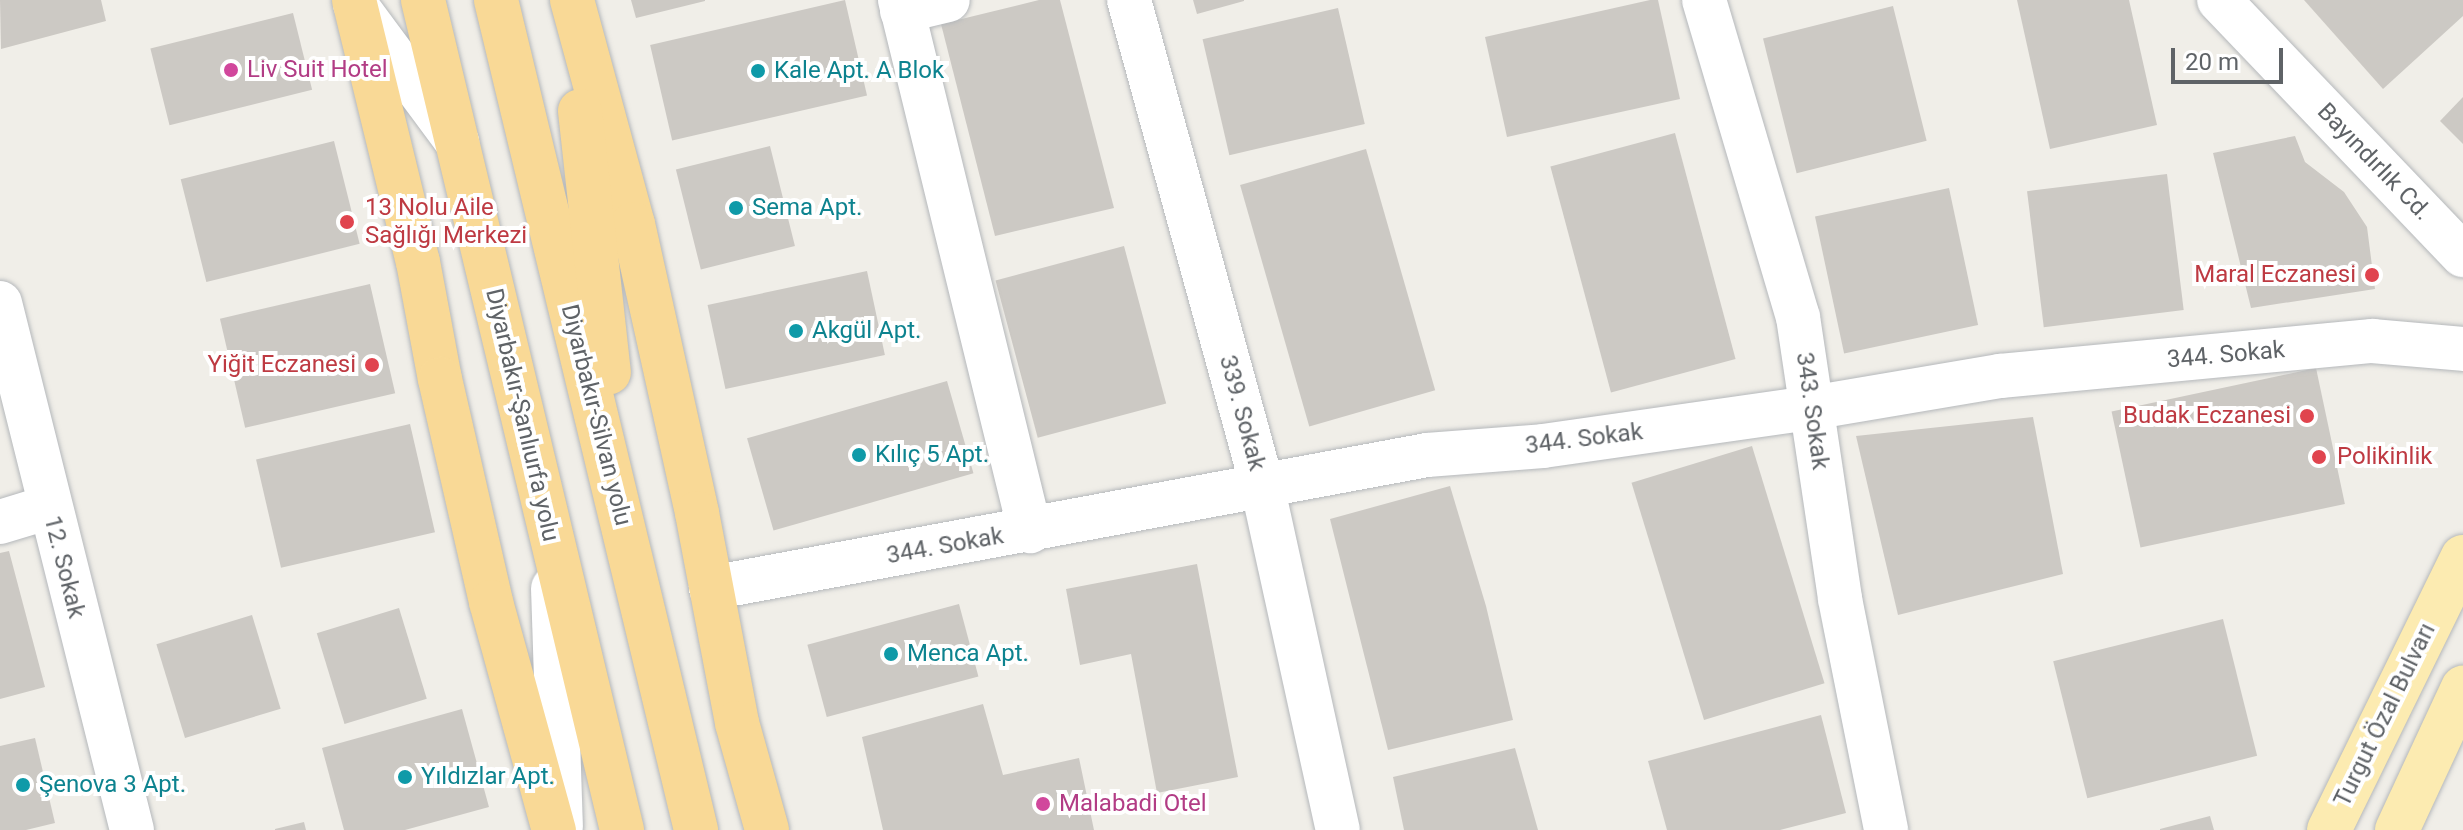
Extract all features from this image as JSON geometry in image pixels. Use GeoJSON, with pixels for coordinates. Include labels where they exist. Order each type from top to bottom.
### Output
{"type":"FeatureCollection","features":[{"type":"Feature","properties":{"kind":"highway","name":"Diyarbakır-Şanlıurfa yolu"},"geometry":{"type":"LineString","coordinates":[[423,0],[622,830]]}},
{"type":"Feature","properties":{"kind":"highway","name":"Diyarbakır-Silvan yolu"},"geometry":{"type":"LineString","coordinates":[[496,0],[696,830]]}},
{"type":"Feature","properties":{"kind":"highway"},"geometry":{"type":"LineString","coordinates":[[569,0],[631,562]]}},
{"type":"Feature","properties":{"kind":"highway"},"geometry":{"type":"LineString","coordinates":[[569,0],[633,224],[737,723],[767,830]]}},
{"type":"Feature","properties":{"kind":"highway"},"geometry":{"type":"LineString","coordinates":[[354,2],[418,262],[440,379],[491,602],[554,830]]}},
{"type":"Feature","properties":{"kind":"main road","name":"Turgut Özal Bulvarı"},"geometry":{"type":"LineString","coordinates":[[2329,830],[2463,557]]}},
{"type":"Feature","properties":{"kind":"main road"},"geometry":{"type":"LineString","coordinates":[[2411,825],[2459,710]]}},
{"type":"Feature","properties":{"kind":"street"},"geometry":{"type":"LineString","coordinates":[[948,0],[901,5],[1030,531]]}},
{"type":"Feature","properties":{"kind":"street","name":"339. Sokak"},"geometry":{"type":"LineString","coordinates":[[1129,0],[1262,485],[1338,830]]}},
{"type":"Feature","properties":{"kind":"street","name":"343. Sokak"},"geometry":{"type":"LineString","coordinates":[[1704,0],[1798,317],[1840,599],[1886,830]]}},
{"type":"Feature","properties":{"kind":"street","name":"Bayındırlık Cd."},"geometry":{"type":"LineString","coordinates":[[2219,0],[2463,255]]}},
{"type":"Feature","properties":{"kind":"street"},"geometry":{"type":"LineString","coordinates":[[354,2],[457,142]]}},
{"type":"Feature","properties":{"kind":"street","name":"12. Sokak"},"geometry":{"type":"LineString","coordinates":[[0,303],[132,830]]}},
{"type":"Feature","properties":{"kind":"street","name":"344. Sokak"},"geometry":{"type":"LineString","coordinates":[[711,588],[1427,455],[1543,446],[1811,408],[2000,376],[2372,341],[2463,349]]}},
{"type":"Feature","properties":{"kind":"street"},"geometry":{"type":"LineString","coordinates":[[0,522],[49,507]]}},
{"type":"Feature","properties":{"kind":"street"},"geometry":{"type":"LineString","coordinates":[[552,538],[561,830]]}},
{"type":"Feature","properties":{"kind":"building"},"geometry":{"type":"Polygon","coordinates":[[[0,0],[101,0],[106,21],[1,49],[0,0]]]}},
{"type":"Feature","properties":{"kind":"building"},"geometry":{"type":"Polygon","coordinates":[[[631,0],[705,0],[705,1],[636,18],[631,0]]]}},
{"type":"Feature","properties":{"kind":"building","name":"Kale Apt. A Blok"},"geometry":{"type":"Polygon","coordinates":[[[845,0],[867,95],[672,140],[650,45],[845,0]]]}},
{"type":"Feature","properties":{"kind":"building"},"geometry":{"type":"Polygon","coordinates":[[[1039,0],[1060,0],[1114,208],[995,236],[941,24],[1039,0]]]}},
{"type":"Feature","properties":{"kind":"building"},"geometry":{"type":"Polygon","coordinates":[[[1193,0],[1244,0],[1244,1],[1197,14],[1193,0]]]}},
{"type":"Feature","properties":{"kind":"building"},"geometry":{"type":"Polygon","coordinates":[[[1658,0],[1680,99],[1507,137],[1485,37],[1658,0]]]}},
{"type":"Feature","properties":{"kind":"building"},"geometry":{"type":"Polygon","coordinates":[[[2017,0],[2129,0],[2157,125],[2050,149],[2017,0]]]}},
{"type":"Feature","properties":{"kind":"building"},"geometry":{"type":"Polygon","coordinates":[[[2304,0],[2463,0],[2463,16],[2383,89],[2304,0]]]}},
{"type":"Feature","properties":{"kind":"building"},"geometry":{"type":"Polygon","coordinates":[[[1893,6],[1927,141],[1797,173],[1763,38],[1893,6]]]}},
{"type":"Feature","properties":{"kind":"building"},"geometry":{"type":"Polygon","coordinates":[[[1338,8],[1365,124],[1229,155],[1203,39],[1338,8]]]}},
{"type":"Feature","properties":{"kind":"building","name":"Liv Suit Hotel"},"geometry":{"type":"Polygon","coordinates":[[[293,13],[312,90],[169,125],[150,49],[293,13]]]}},
{"type":"Feature","properties":{"kind":"building"},"geometry":{"type":"Polygon","coordinates":[[[2463,97],[2463,144],[2440,121],[2463,97]]]}},
{"type":"Feature","properties":{"kind":"building"},"geometry":{"type":"Polygon","coordinates":[[[1675,133],[1736,359],[1611,392],[1550,166],[1675,133]]]}},
{"type":"Feature","properties":{"kind":"building"},"geometry":{"type":"Polygon","coordinates":[[[2295,136],[2305,162],[2344,192],[2367,227],[2375,289],[2251,308],[2213,153],[2295,136]]]}},
{"type":"Feature","properties":{"kind":"building"},"geometry":{"type":"Polygon","coordinates":[[[334,141],[360,244],[206,282],[181,179],[334,141]]]}},
{"type":"Feature","properties":{"kind":"building","name":"Sema Apt."},"geometry":{"type":"Polygon","coordinates":[[[770,146],[795,246],[701,269],[676,169],[770,146]]]}},
{"type":"Feature","properties":{"kind":"building"},"geometry":{"type":"Polygon","coordinates":[[[1366,149],[1435,390],[1309,426],[1240,185],[1366,149]]]}},
{"type":"Feature","properties":{"kind":"building"},"geometry":{"type":"Polygon","coordinates":[[[2167,174],[2184,310],[2044,327],[2027,191],[2167,174]]]}},
{"type":"Feature","properties":{"kind":"building"},"geometry":{"type":"Polygon","coordinates":[[[1949,188],[1978,325],[1844,353],[1815,216],[1949,188]]]}},
{"type":"Feature","properties":{"kind":"building"},"geometry":{"type":"Polygon","coordinates":[[[1124,246],[1166,403],[1038,438],[996,280],[1124,246]]]}},
{"type":"Feature","properties":{"kind":"building","name":"Akgül Apt."},"geometry":{"type":"Polygon","coordinates":[[[867,271],[885,355],[725,389],[708,305],[867,271]]]}},
{"type":"Feature","properties":{"kind":"building"},"geometry":{"type":"Polygon","coordinates":[[[370,284],[395,393],[245,428],[220,319],[370,284]]]}},
{"type":"Feature","properties":{"kind":"building"},"geometry":{"type":"Polygon","coordinates":[[[2316,368],[2345,504],[2140,547],[2112,411],[2316,368]]]}},
{"type":"Feature","properties":{"kind":"building","name":"Kılıç 5 Apt."},"geometry":{"type":"Polygon","coordinates":[[[947,381],[973,473],[774,531],[747,438],[947,381]]]}},
{"type":"Feature","properties":{"kind":"building"},"geometry":{"type":"Polygon","coordinates":[[[2033,417],[2063,574],[1898,615],[1856,436],[2033,417]]]}},
{"type":"Feature","properties":{"kind":"building"},"geometry":{"type":"Polygon","coordinates":[[[410,424],[435,532],[281,568],[256,460],[410,424]]]}},
{"type":"Feature","properties":{"kind":"building"},"geometry":{"type":"Polygon","coordinates":[[[1752,446],[1825,683],[1704,720],[1632,483],[1752,446]]]}},
{"type":"Feature","properties":{"kind":"building"},"geometry":{"type":"Polygon","coordinates":[[[1450,486],[1486,606],[1513,720],[1388,750],[1330,519],[1450,486]]]}},
{"type":"Feature","properties":{"kind":"building"},"geometry":{"type":"Polygon","coordinates":[[[9,551],[45,687],[0,699],[0,553],[9,551]]]}},
{"type":"Feature","properties":{"kind":"building"},"geometry":{"type":"Polygon","coordinates":[[[1197,564],[1238,777],[1157,793],[1131,654],[1080,665],[1066,589],[1197,564]]]}},
{"type":"Feature","properties":{"kind":"building","name":"Menca Apt."},"geometry":{"type":"Polygon","coordinates":[[[959,604],[978,676],[827,717],[807,645],[959,604]]]}},
{"type":"Feature","properties":{"kind":"building"},"geometry":{"type":"Polygon","coordinates":[[[399,608],[427,699],[345,724],[317,633],[399,608]]]}},
{"type":"Feature","properties":{"kind":"building"},"geometry":{"type":"Polygon","coordinates":[[[252,615],[281,709],[185,738],[156,644],[252,615]]]}},
{"type":"Feature","properties":{"kind":"building"},"geometry":{"type":"Polygon","coordinates":[[[2223,619],[2257,756],[2087,798],[2053,661],[2223,619]]]}},
{"type":"Feature","properties":{"kind":"building"},"geometry":{"type":"Polygon","coordinates":[[[983,704],[1003,775],[1079,758],[1094,830],[883,830],[862,737],[983,704]]]}},
{"type":"Feature","properties":{"kind":"building","name":"Yıldızlar Apt."},"geometry":{"type":"Polygon","coordinates":[[[462,709],[489,807],[405,830],[344,830],[322,748],[462,709]]]}},
{"type":"Feature","properties":{"kind":"building"},"geometry":{"type":"Polygon","coordinates":[[[1821,715],[1846,813],[1780,830],[1667,830],[1648,761],[1821,715]]]}},
{"type":"Feature","properties":{"kind":"building","name":"Şenova 3 Apt."},"geometry":{"type":"Polygon","coordinates":[[[35,738],[55,823],[26,830],[0,830],[0,746],[35,738]]]}},
{"type":"Feature","properties":{"kind":"building"},"geometry":{"type":"Polygon","coordinates":[[[1515,748],[1538,830],[1404,830],[1393,777],[1515,748]]]}},
{"type":"Feature","properties":{"kind":"building"},"geometry":{"type":"Polygon","coordinates":[[[2210,816],[2214,830],[2160,830],[2160,829],[2210,816]]]}},
{"type":"Feature","properties":{"kind":"building"},"geometry":{"type":"Polygon","coordinates":[[[304,822],[306,830],[275,830],[275,829],[304,822]]]}},
{"type":"Feature","properties":{"kind":"place","name":"Liv Suit Hotel"},"geometry":{"type":"Point","coordinates":[231,70]}},
{"type":"Feature","properties":{"kind":"place","name":"Kale Apt. A Blok"},"geometry":{"type":"Point","coordinates":[758,71]}},
{"type":"Feature","properties":{"kind":"place","name":"Sema Apt."},"geometry":{"type":"Point","coordinates":[736,208]}},
{"type":"Feature","properties":{"kind":"place","name":"13 Nolu Aile Sağlığı Merkezi"},"geometry":{"type":"Point","coordinates":[347,222]}},
{"type":"Feature","properties":{"kind":"place","name":"Maral Eczanesi"},"geometry":{"type":"Point","coordinates":[2372,275]}},
{"type":"Feature","properties":{"kind":"place","name":"Akgül Apt."},"geometry":{"type":"Point","coordinates":[796,331]}},
{"type":"Feature","properties":{"kind":"place","name":"Yiğit Eczanesi"},"geometry":{"type":"Point","coordinates":[372,365]}},
{"type":"Feature","properties":{"kind":"place","name":"Budak Eczanesi"},"geometry":{"type":"Point","coordinates":[2307,416]}},
{"type":"Feature","properties":{"kind":"place","name":"Kılıç 5 Apt."},"geometry":{"type":"Point","coordinates":[859,455]}},
{"type":"Feature","properties":{"kind":"place","name":"Polikinlik"},"geometry":{"type":"Point","coordinates":[2319,457]}},
{"type":"Feature","properties":{"kind":"place","name":"Menca Apt."},"geometry":{"type":"Point","coordinates":[891,654]}},
{"type":"Feature","properties":{"kind":"place","name":"Yıldızlar Apt."},"geometry":{"type":"Point","coordinates":[405,777]}},
{"type":"Feature","properties":{"kind":"place","name":"Şenova 3 Apt."},"geometry":{"type":"Point","coordinates":[23,785]}},
{"type":"Feature","properties":{"kind":"place","name":"Malabadi Otel"},"geometry":{"type":"Point","coordinates":[1043,804]}}]}
